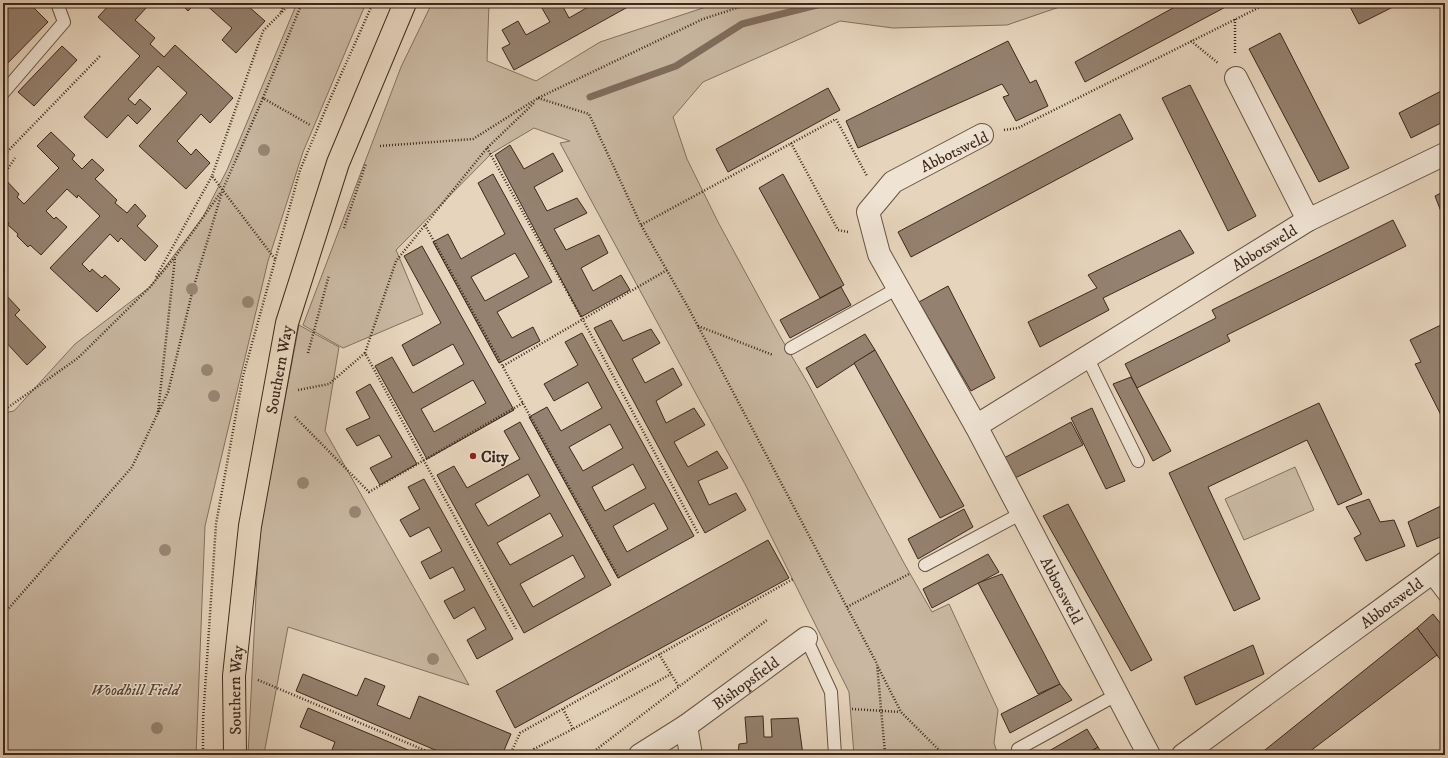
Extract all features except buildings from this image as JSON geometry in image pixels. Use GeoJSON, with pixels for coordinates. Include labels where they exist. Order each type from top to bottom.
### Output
{"type":"FeatureCollection","features":[{"type":"Feature","properties":{"kind":"main road","name":"Southern Way"},"geometry":{"type":"LineString","coordinates":[[235,755],[234,676],[250,526],[287,323],[338,162],[404,3]]}},
{"type":"Feature","properties":{"kind":"street","name":"Abbotsweld"},"geometry":{"type":"LineString","coordinates":[[1236,78],[1308,220]]}},
{"type":"Feature","properties":{"kind":"street","name":"Abbotsweld"},"geometry":{"type":"LineString","coordinates":[[982,135],[893,182],[868,212],[874,236],[879,254],[976,426],[1149,755]]}},
{"type":"Feature","properties":{"kind":"street","name":"Abbotsweld"},"geometry":{"type":"LineString","coordinates":[[976,426],[1308,220],[1445,154]]}},
{"type":"Feature","properties":{"kind":"street","name":"Abbotsweld"},"geometry":{"type":"LineString","coordinates":[[1183,755],[1437,569]]}},
{"type":"Feature","properties":{"kind":"street","name":"Bishopsfield"},"geometry":{"type":"LineString","coordinates":[[640,755],[686,726],[806,638]]}},
{"type":"Feature","properties":{"kind":"street"},"geometry":{"type":"LineString","coordinates":[[686,726],[691,755]]}},
{"type":"Feature","properties":{"kind":"lane"},"geometry":{"type":"LineString","coordinates":[[3,93],[64,22],[57,3]]}},
{"type":"Feature","properties":{"kind":"lane"},"geometry":{"type":"LineString","coordinates":[[790,348],[898,288]]}},
{"type":"Feature","properties":{"kind":"lane"},"geometry":{"type":"LineString","coordinates":[[1087,357],[1138,461]]}},
{"type":"Feature","properties":{"kind":"lane"},"geometry":{"type":"LineString","coordinates":[[925,566],[1022,513]]}},
{"type":"Feature","properties":{"kind":"lane"},"geometry":{"type":"LineString","coordinates":[[1437,569],[1445,596]]}},
{"type":"Feature","properties":{"kind":"lane"},"geometry":{"type":"LineString","coordinates":[[806,638],[830,692],[835,755]]}},
{"type":"Feature","properties":{"kind":"lane"},"geometry":{"type":"LineString","coordinates":[[1018,749],[1118,694]]}},
{"type":"Feature","properties":{"kind":"path"},"geometry":{"type":"LineString","coordinates":[[280,15],[285,3]]}},
{"type":"Feature","properties":{"kind":"path"},"geometry":{"type":"LineString","coordinates":[[153,283],[212,176],[263,31],[291,3]]}},
{"type":"Feature","properties":{"kind":"path"},"geometry":{"type":"LineString","coordinates":[[3,615],[132,467],[158,414],[168,392],[193,289],[223,189],[302,3]]}},
{"type":"Feature","properties":{"kind":"path"},"geometry":{"type":"LineString","coordinates":[[380,146],[473,139],[538,98],[703,19],[752,3]]}},
{"type":"Feature","properties":{"kind":"path","name":"Abbotsweld"},"geometry":{"type":"LineString","coordinates":[[982,135],[1018,128],[1268,3]]}},
{"type":"Feature","properties":{"kind":"path"},"geometry":{"type":"LineString","coordinates":[[1235,19],[1236,78]]}},
{"type":"Feature","properties":{"kind":"path"},"geometry":{"type":"LineString","coordinates":[[1191,41],[1236,78]]}},
{"type":"Feature","properties":{"kind":"path"},"geometry":{"type":"LineString","coordinates":[[3,148],[7,152],[100,56]]}},
{"type":"Feature","properties":{"kind":"path"},"geometry":{"type":"LineString","coordinates":[[262,98],[310,125]]}},
{"type":"Feature","properties":{"kind":"path"},"geometry":{"type":"LineString","coordinates":[[300,382],[298,390],[329,384],[365,353],[396,261],[487,148],[538,98]]}},
{"type":"Feature","properties":{"kind":"path"},"geometry":{"type":"LineString","coordinates":[[538,98],[589,114],[641,225],[698,326],[901,712],[944,755]]}},
{"type":"Feature","properties":{"kind":"path"},"geometry":{"type":"LineString","coordinates":[[641,225],[836,119],[879,199]]}},
{"type":"Feature","properties":{"kind":"path"},"geometry":{"type":"LineString","coordinates":[[791,143],[838,230],[874,236]]}},
{"type":"Feature","properties":{"kind":"path"},"geometry":{"type":"LineString","coordinates":[[487,148],[583,320],[698,533]]}},
{"type":"Feature","properties":{"kind":"path"},"geometry":{"type":"LineString","coordinates":[[3,176],[14,158]]}},
{"type":"Feature","properties":{"kind":"path"},"geometry":{"type":"LineString","coordinates":[[344,230],[366,163]]}},
{"type":"Feature","properties":{"kind":"path"},"geometry":{"type":"LineString","coordinates":[[212,176],[275,259]]}},
{"type":"Feature","properties":{"kind":"path"},"geometry":{"type":"LineString","coordinates":[[3,411],[78,358],[150,287],[175,257],[223,189]]}},
{"type":"Feature","properties":{"kind":"path"},"geometry":{"type":"LineString","coordinates":[[425,225],[619,578]]}},
{"type":"Feature","properties":{"kind":"path"},"geometry":{"type":"LineString","coordinates":[[158,414],[175,257]]}},
{"type":"Feature","properties":{"kind":"path"},"geometry":{"type":"LineString","coordinates":[[503,366],[667,270]]}},
{"type":"Feature","properties":{"kind":"path"},"geometry":{"type":"LineString","coordinates":[[306,359],[330,275]]}},
{"type":"Feature","properties":{"kind":"path"},"geometry":{"type":"LineString","coordinates":[[698,326],[774,355],[790,348]]}},
{"type":"Feature","properties":{"kind":"path"},"geometry":{"type":"LineString","coordinates":[[365,353],[516,629]]}},
{"type":"Feature","properties":{"kind":"path"},"geometry":{"type":"LineString","coordinates":[[292,414],[369,492],[424,462],[523,403]]}},
{"type":"Feature","properties":{"kind":"path"},"geometry":{"type":"LineString","coordinates":[[847,607],[925,566]]}},
{"type":"Feature","properties":{"kind":"path"},"geometry":{"type":"LineString","coordinates":[[510,755],[520,733],[793,579]]}},
{"type":"Feature","properties":{"kind":"path"},"geometry":{"type":"LineString","coordinates":[[589,755],[767,620]]}},
{"type":"Feature","properties":{"kind":"path"},"geometry":{"type":"LineString","coordinates":[[659,654],[679,687]]}},
{"type":"Feature","properties":{"kind":"path"},"geometry":{"type":"LineString","coordinates":[[877,664],[885,752],[887,755]]}},
{"type":"Feature","properties":{"kind":"path"},"geometry":{"type":"LineString","coordinates":[[532,755],[534,749],[671,674]]}},
{"type":"Feature","properties":{"kind":"path"},"geometry":{"type":"LineString","coordinates":[[258,680],[436,755]]}},
{"type":"Feature","properties":{"kind":"path"},"geometry":{"type":"LineString","coordinates":[[832,708],[901,712]]}},
{"type":"Feature","properties":{"kind":"path"},"geometry":{"type":"LineString","coordinates":[[563,709],[573,729]]}},
{"type":"Feature","properties":{"kind":"green space","name":"Woodhill Field"},"geometry":{"type":"Polygon","coordinates":[[[297,3],[366,3],[303,152],[268,261],[205,526],[196,755],[3,755],[3,413],[14,411],[75,344],[150,287],[203,217],[227,170],[297,3]]]}},
{"type":"Feature","properties":{"kind":"green space"},"geometry":{"type":"Polygon","coordinates":[[[432,3],[489,3],[487,61],[536,81],[600,42],[718,3],[1071,3],[1007,25],[893,28],[840,21],[703,82],[673,117],[687,159],[718,222],[781,338],[807,382],[904,563],[932,612],[949,604],[998,710],[994,743],[997,752],[1000,755],[854,755],[849,692],[746,486],[560,143],[570,141],[534,128],[492,153],[396,250],[423,314],[343,348],[303,325],[401,67],[432,3]]]}},
{"type":"Feature","properties":{"kind":"green space"},"geometry":{"type":"Polygon","coordinates":[[[299,325],[339,347],[325,431],[469,685],[288,627],[264,754],[267,755],[248,755],[259,536],[299,325]]]}},
{"type":"Feature","properties":{"kind":"green space"},"geometry":{"type":"Polygon","coordinates":[[[1295,467],[1314,510],[1244,540],[1225,499],[1295,467]]]}},
{"type":"Feature","properties":{"kind":"waterway"},"geometry":{"type":"LineString","coordinates":[[590,97],[676,66],[742,24],[825,3]]}},
{"type":"Feature","properties":{"kind":"place","name":"City"},"geometry":{"type":"Point","coordinates":[473,456]}}]}
